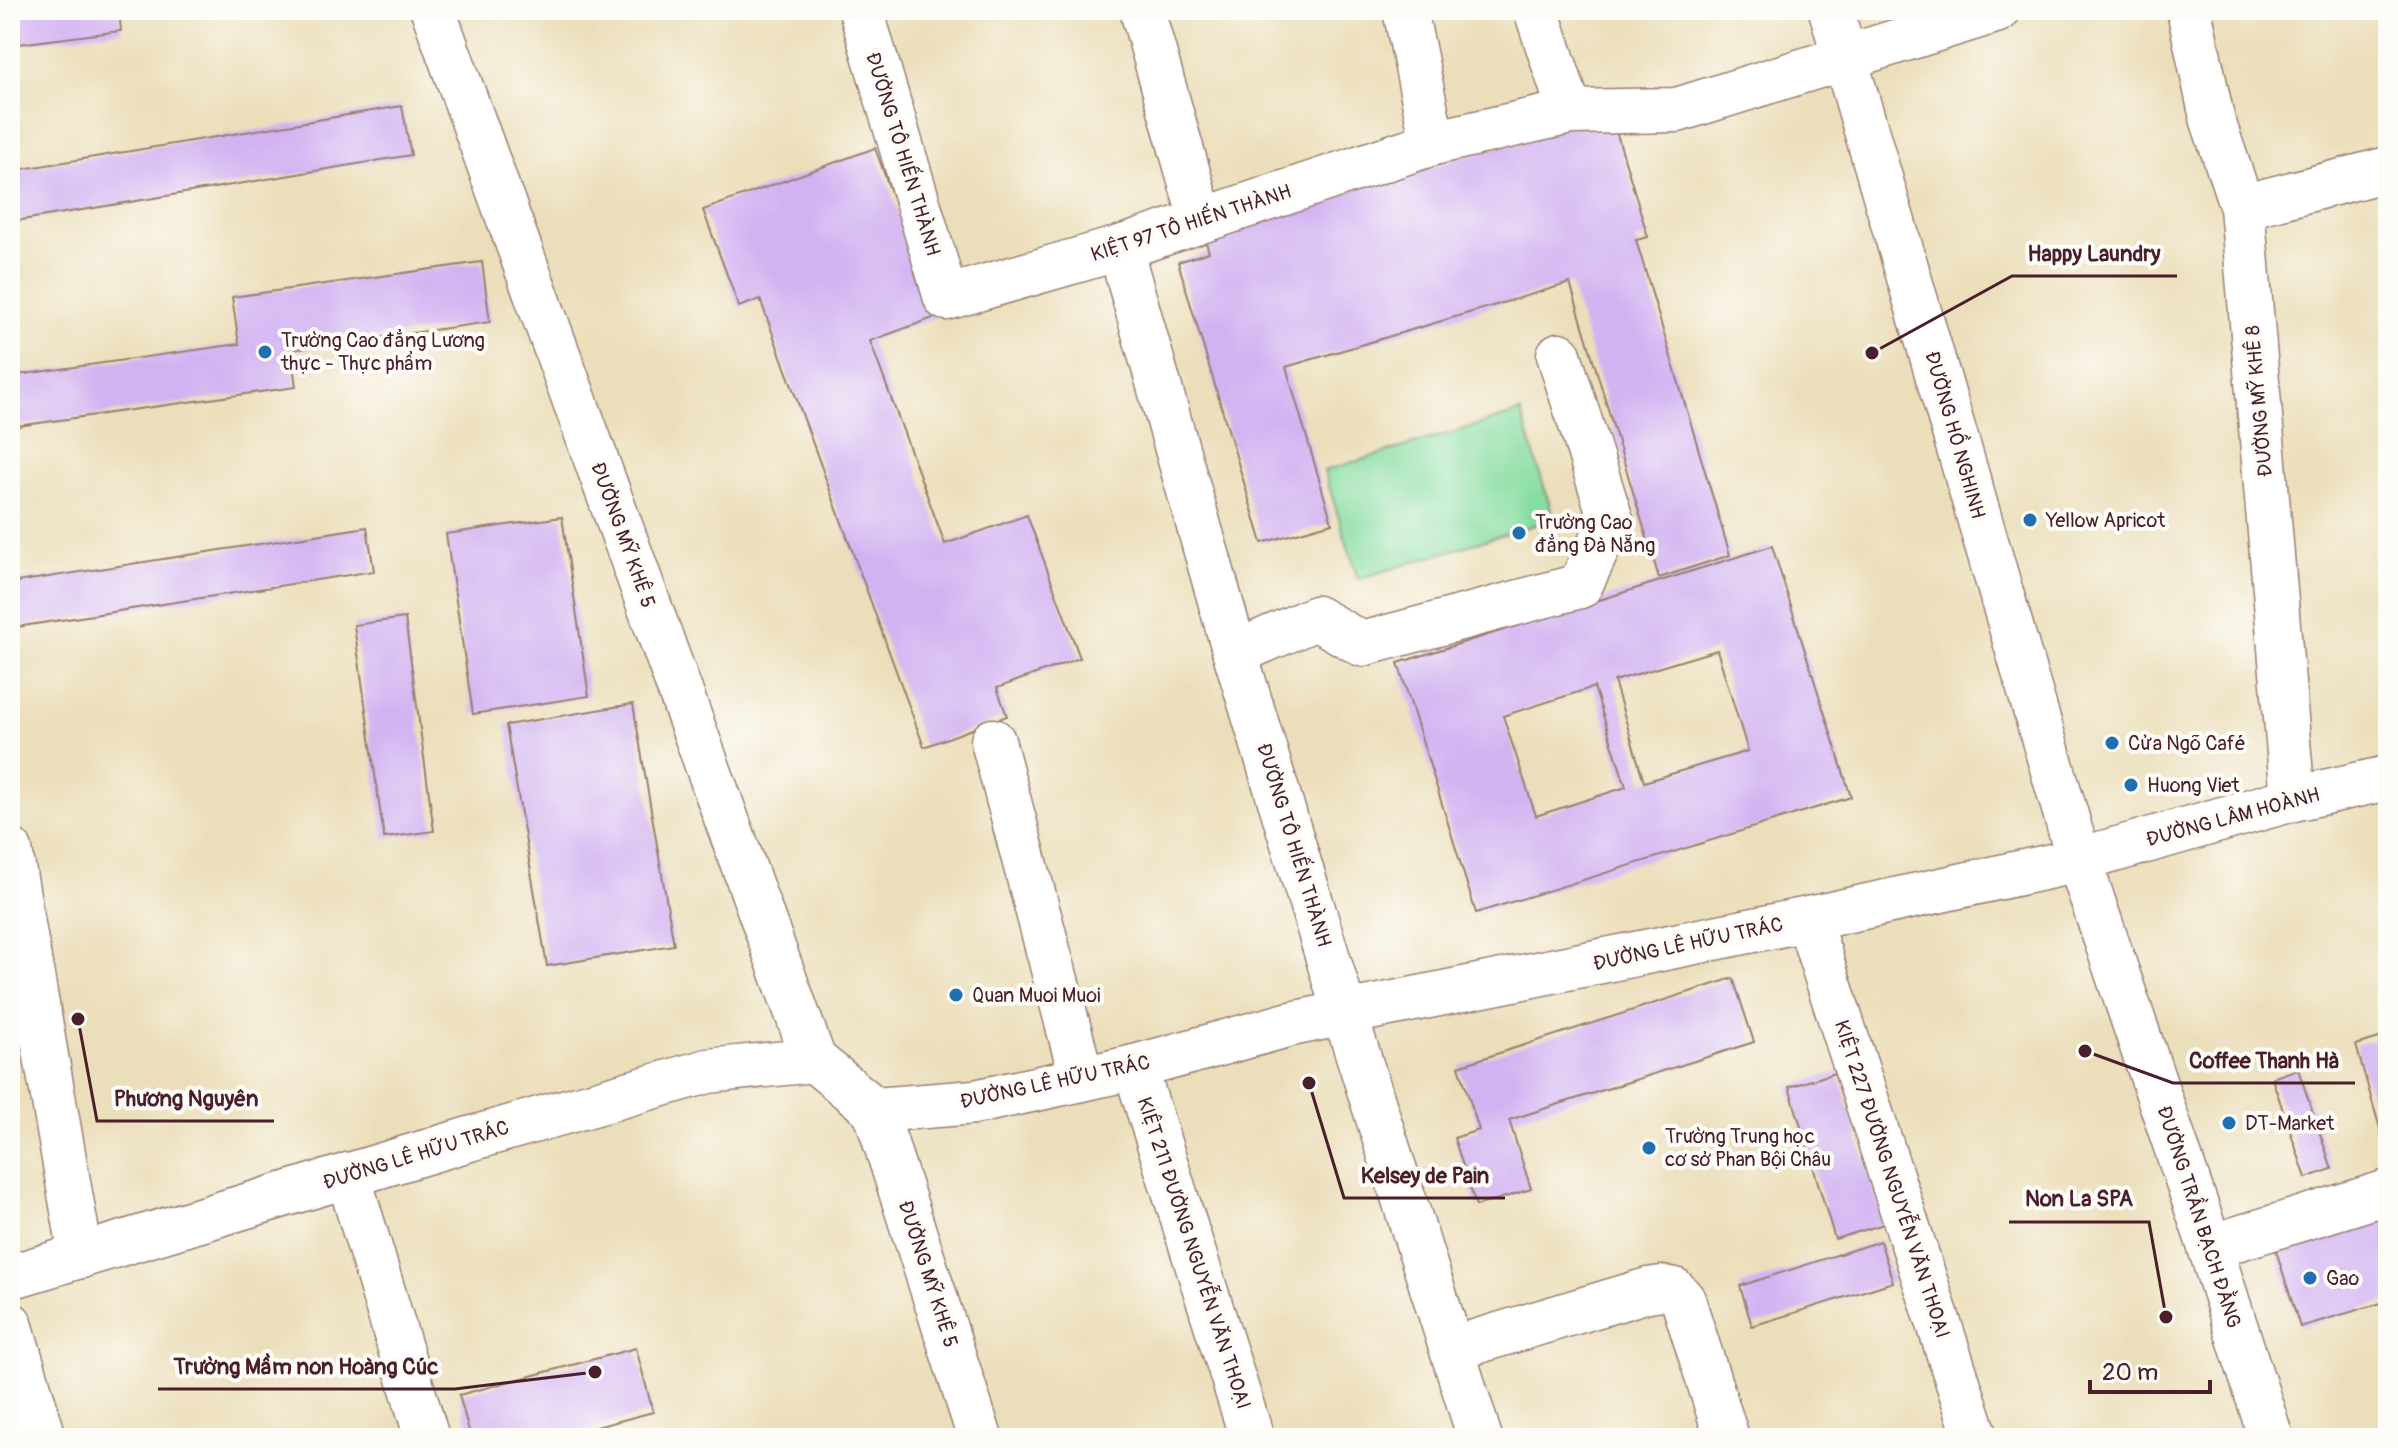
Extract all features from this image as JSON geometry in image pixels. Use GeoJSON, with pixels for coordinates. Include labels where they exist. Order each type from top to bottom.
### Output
{"type":"FeatureCollection","features":[{"type":"Feature","properties":{"kind":"street","name":"ĐƯỜNG MỸ KHÊ 5"},"geometry":{"type":"LineString","coordinates":[[433,10],[814,1060]]}},
{"type":"Feature","properties":{"kind":"street","name":"ĐƯỜNG TÔ HIẾN THÀNH"},"geometry":{"type":"LineString","coordinates":[[861,10],[946,298]]}},
{"type":"Feature","properties":{"kind":"street"},"geometry":{"type":"LineString","coordinates":[[1142,10],[1201,219]]}},
{"type":"Feature","properties":{"kind":"street"},"geometry":{"type":"LineString","coordinates":[[1405,10],[1433,143]]}},
{"type":"Feature","properties":{"kind":"street"},"geometry":{"type":"LineString","coordinates":[[1536,10],[1570,112]]}},
{"type":"Feature","properties":{"kind":"street","name":"ĐƯỜNG HỒ NGHINH"},"geometry":{"type":"LineString","coordinates":[[1831,10],[2079,860]]}},
{"type":"Feature","properties":{"kind":"street","name":"KIỆT 97 TÔ HIẾN THÀNH"},"geometry":{"type":"LineString","coordinates":[[946,298],[1120,248],[1433,143],[1570,112],[1677,110],[1998,10]]}},
{"type":"Feature","properties":{"kind":"street","name":"ĐƯỜNG MỸ KHÊ 8"},"geometry":{"type":"LineString","coordinates":[[2189,10],[2212,118],[2242,207],[2293,799]]}},
{"type":"Feature","properties":{"kind":"street"},"geometry":{"type":"LineString","coordinates":[[2242,207],[2388,169]]}},
{"type":"Feature","properties":{"kind":"street","name":"ĐƯỜNG TÔ HIẾN THÀNH"},"geometry":{"type":"LineString","coordinates":[[1120,248],[1235,653],[1345,1014],[1480,1438]]}},
{"type":"Feature","properties":{"kind":"street"},"geometry":{"type":"LineString","coordinates":[[1235,653],[1316,618],[1362,644],[1580,586],[1611,520],[1559,355]]}},
{"type":"Feature","properties":{"kind":"street"},"geometry":{"type":"LineString","coordinates":[[993,741],[1082,1079]]}},
{"type":"Feature","properties":{"kind":"street","name":"ĐƯỜNG LÂM HOÀNH"},"geometry":{"type":"LineString","coordinates":[[2079,860],[2293,799],[2388,778]]}},
{"type":"Feature","properties":{"kind":"street","name":"ĐƯỜNG LÊ HỮU TRÁC"},"geometry":{"type":"LineString","coordinates":[[875,1110],[975,1102],[1135,1067],[1291,1024],[1808,919],[2079,860]]}},
{"type":"Feature","properties":{"kind":"street","name":"ĐƯỜNG TRẦN BẠCH ĐẰNG"},"geometry":{"type":"LineString","coordinates":[[2079,860],[2271,1438]]}},
{"type":"Feature","properties":{"kind":"street"},"geometry":{"type":"LineString","coordinates":[[11,862],[81,1256]]}},
{"type":"Feature","properties":{"kind":"street","name":"KIỆT 227 ĐƯỜNG NGUYỄN VĂN THOẠI"},"geometry":{"type":"LineString","coordinates":[[1808,919],[1976,1438]]}},
{"type":"Feature","properties":{"kind":"street"},"geometry":{"type":"LineString","coordinates":[[814,1060],[875,1110]]}},
{"type":"Feature","properties":{"kind":"street","name":"ĐƯỜNG LÊ HỮU TRÁC"},"geometry":{"type":"LineString","coordinates":[[10,1277],[708,1071],[814,1060]]}},
{"type":"Feature","properties":{"kind":"street","name":"KIỆT 211 ĐƯỜNG NGUYỄN VĂN THOẠI"},"geometry":{"type":"LineString","coordinates":[[1135,1067],[1252,1438]]}},
{"type":"Feature","properties":{"kind":"street","name":"ĐƯỜNG MỸ KHÊ 5"},"geometry":{"type":"LineString","coordinates":[[875,1110],[980,1438]]}},
{"type":"Feature","properties":{"kind":"street"},"geometry":{"type":"LineString","coordinates":[[348,1175],[427,1438]]}},
{"type":"Feature","properties":{"kind":"street"},"geometry":{"type":"LineString","coordinates":[[2210,1247],[2388,1192]]}},
{"type":"Feature","properties":{"kind":"street"},"geometry":{"type":"LineString","coordinates":[[1452,1349],[1648,1290],[1674,1290],[1683,1300],[1727,1438]]}},
{"type":"Feature","properties":{"kind":"street"},"geometry":{"type":"LineString","coordinates":[[10,1324],[44,1438]]}},
{"type":"Feature","properties":{"kind":"green space"},"geometry":{"type":"Polygon","coordinates":[[[1521,412],[1554,519],[1358,579],[1324,471],[1521,412]]]}},
{"type":"Feature","properties":{"kind":"building"},"geometry":{"type":"Polygon","coordinates":[[[10,10],[119,10],[121,31],[10,45],[10,10]]]}},
{"type":"Feature","properties":{"kind":"building"},"geometry":{"type":"Polygon","coordinates":[[[402,106],[411,155],[10,222],[10,171],[402,106]]]}},
{"type":"Feature","properties":{"kind":"building"},"geometry":{"type":"Polygon","coordinates":[[[1611,114],[1648,237],[1636,240],[1730,555],[1659,578],[1570,283],[1286,367],[1332,523],[1262,543],[1178,262],[1209,252],[1203,233],[1611,114]]]}},
{"type":"Feature","properties":{"kind":"building"},"geometry":{"type":"Polygon","coordinates":[[[875,148],[936,317],[870,341],[945,544],[1027,515],[1080,658],[997,688],[1007,716],[924,747],[760,299],[739,307],[703,210],[875,148]]]}},
{"type":"Feature","properties":{"kind":"building"},"geometry":{"type":"Polygon","coordinates":[[[482,262],[490,322],[291,350],[296,387],[10,427],[10,376],[239,344],[232,297],[482,262]]]}},
{"type":"Feature","properties":{"kind":"building"},"geometry":{"type":"Polygon","coordinates":[[[562,517],[589,696],[473,714],[446,534],[562,517]]]}},
{"type":"Feature","properties":{"kind":"building"},"geometry":{"type":"Polygon","coordinates":[[[367,527],[374,571],[10,628],[10,583],[367,527]]]}},
{"type":"Feature","properties":{"kind":"building"},"geometry":{"type":"Polygon","coordinates":[[[1772,546],[1851,797],[1476,913],[1398,663],[1772,546]],[[1717,650],[1614,681],[1644,782],[1748,751],[1717,650]],[[1594,687],[1503,716],[1536,816],[1626,787],[1594,687]]]}},
{"type":"Feature","properties":{"kind":"building"},"geometry":{"type":"Polygon","coordinates":[[[405,618],[434,831],[384,838],[354,625],[405,618]]]}},
{"type":"Feature","properties":{"kind":"building"},"geometry":{"type":"Polygon","coordinates":[[[633,704],[674,945],[547,966],[506,725],[633,704]]]}},
{"type":"Feature","properties":{"kind":"building"},"geometry":{"type":"Polygon","coordinates":[[[1733,978],[1754,1042],[1509,1120],[1531,1189],[1476,1206],[1454,1138],[1479,1130],[1459,1066],[1733,978]]]}},
{"type":"Feature","properties":{"kind":"building"},"geometry":{"type":"Polygon","coordinates":[[[2386,1036],[2388,1042],[2387,1153],[2356,1045],[2386,1036]]]}},
{"type":"Feature","properties":{"kind":"building"},"geometry":{"type":"Polygon","coordinates":[[[2298,1069],[2332,1169],[2306,1178],[2272,1078],[2298,1069]]]}},
{"type":"Feature","properties":{"kind":"building"},"geometry":{"type":"Polygon","coordinates":[[[1838,1072],[1884,1224],[1835,1239],[1789,1087],[1838,1072]]]}},
{"type":"Feature","properties":{"kind":"building"},"geometry":{"type":"Polygon","coordinates":[[[2388,1205],[2388,1301],[2300,1327],[2273,1241],[2388,1205]]]}},
{"type":"Feature","properties":{"kind":"building"},"geometry":{"type":"Polygon","coordinates":[[[1880,1241],[1893,1282],[1752,1326],[1740,1286],[1880,1241]]]}},
{"type":"Feature","properties":{"kind":"building"},"geometry":{"type":"Polygon","coordinates":[[[636,1348],[653,1412],[555,1438],[471,1438],[459,1395],[636,1348]]]}},
{"type":"Feature","properties":{"kind":"place","name":"Trường Cao đẳng Lương thực - Thực phẩm"},"geometry":{"type":"Point","coordinates":[265,352]}},
{"type":"Feature","properties":{"kind":"place","name":"Happy Laundry"},"geometry":{"type":"Point","coordinates":[1872,353]}},
{"type":"Feature","properties":{"kind":"place","name":"Yellow Apricot"},"geometry":{"type":"Point","coordinates":[2030,520]}},
{"type":"Feature","properties":{"kind":"place","name":"Trường Cao đẳng Đà Nẵng"},"geometry":{"type":"Point","coordinates":[1519,533]}},
{"type":"Feature","properties":{"kind":"place","name":"Cửa Ngõ Café"},"geometry":{"type":"Point","coordinates":[2112,743]}},
{"type":"Feature","properties":{"kind":"place","name":"Huong Viet"},"geometry":{"type":"Point","coordinates":[2131,785]}},
{"type":"Feature","properties":{"kind":"place","name":"Quan Muoi Muoi"},"geometry":{"type":"Point","coordinates":[956,995]}},
{"type":"Feature","properties":{"kind":"place","name":"Phương Nguyên"},"geometry":{"type":"Point","coordinates":[78,1019]}},
{"type":"Feature","properties":{"kind":"place","name":"Coffee Thanh Hà"},"geometry":{"type":"Point","coordinates":[2085,1051]}},
{"type":"Feature","properties":{"kind":"place","name":"Kelsey de Pain"},"geometry":{"type":"Point","coordinates":[1309,1083]}},
{"type":"Feature","properties":{"kind":"place","name":"DT-Market"},"geometry":{"type":"Point","coordinates":[2229,1123]}},
{"type":"Feature","properties":{"kind":"place","name":"Trường Trung học cơ sở Phan Bội Châu"},"geometry":{"type":"Point","coordinates":[1649,1148]}},
{"type":"Feature","properties":{"kind":"place","name":"Gao"},"geometry":{"type":"Point","coordinates":[2310,1278]}},
{"type":"Feature","properties":{"kind":"place","name":"Non La SPA"},"geometry":{"type":"Point","coordinates":[2166,1317]}},
{"type":"Feature","properties":{"kind":"place","name":"Trường Mầm non Hoàng Cúc"},"geometry":{"type":"Point","coordinates":[595,1372]}}]}
